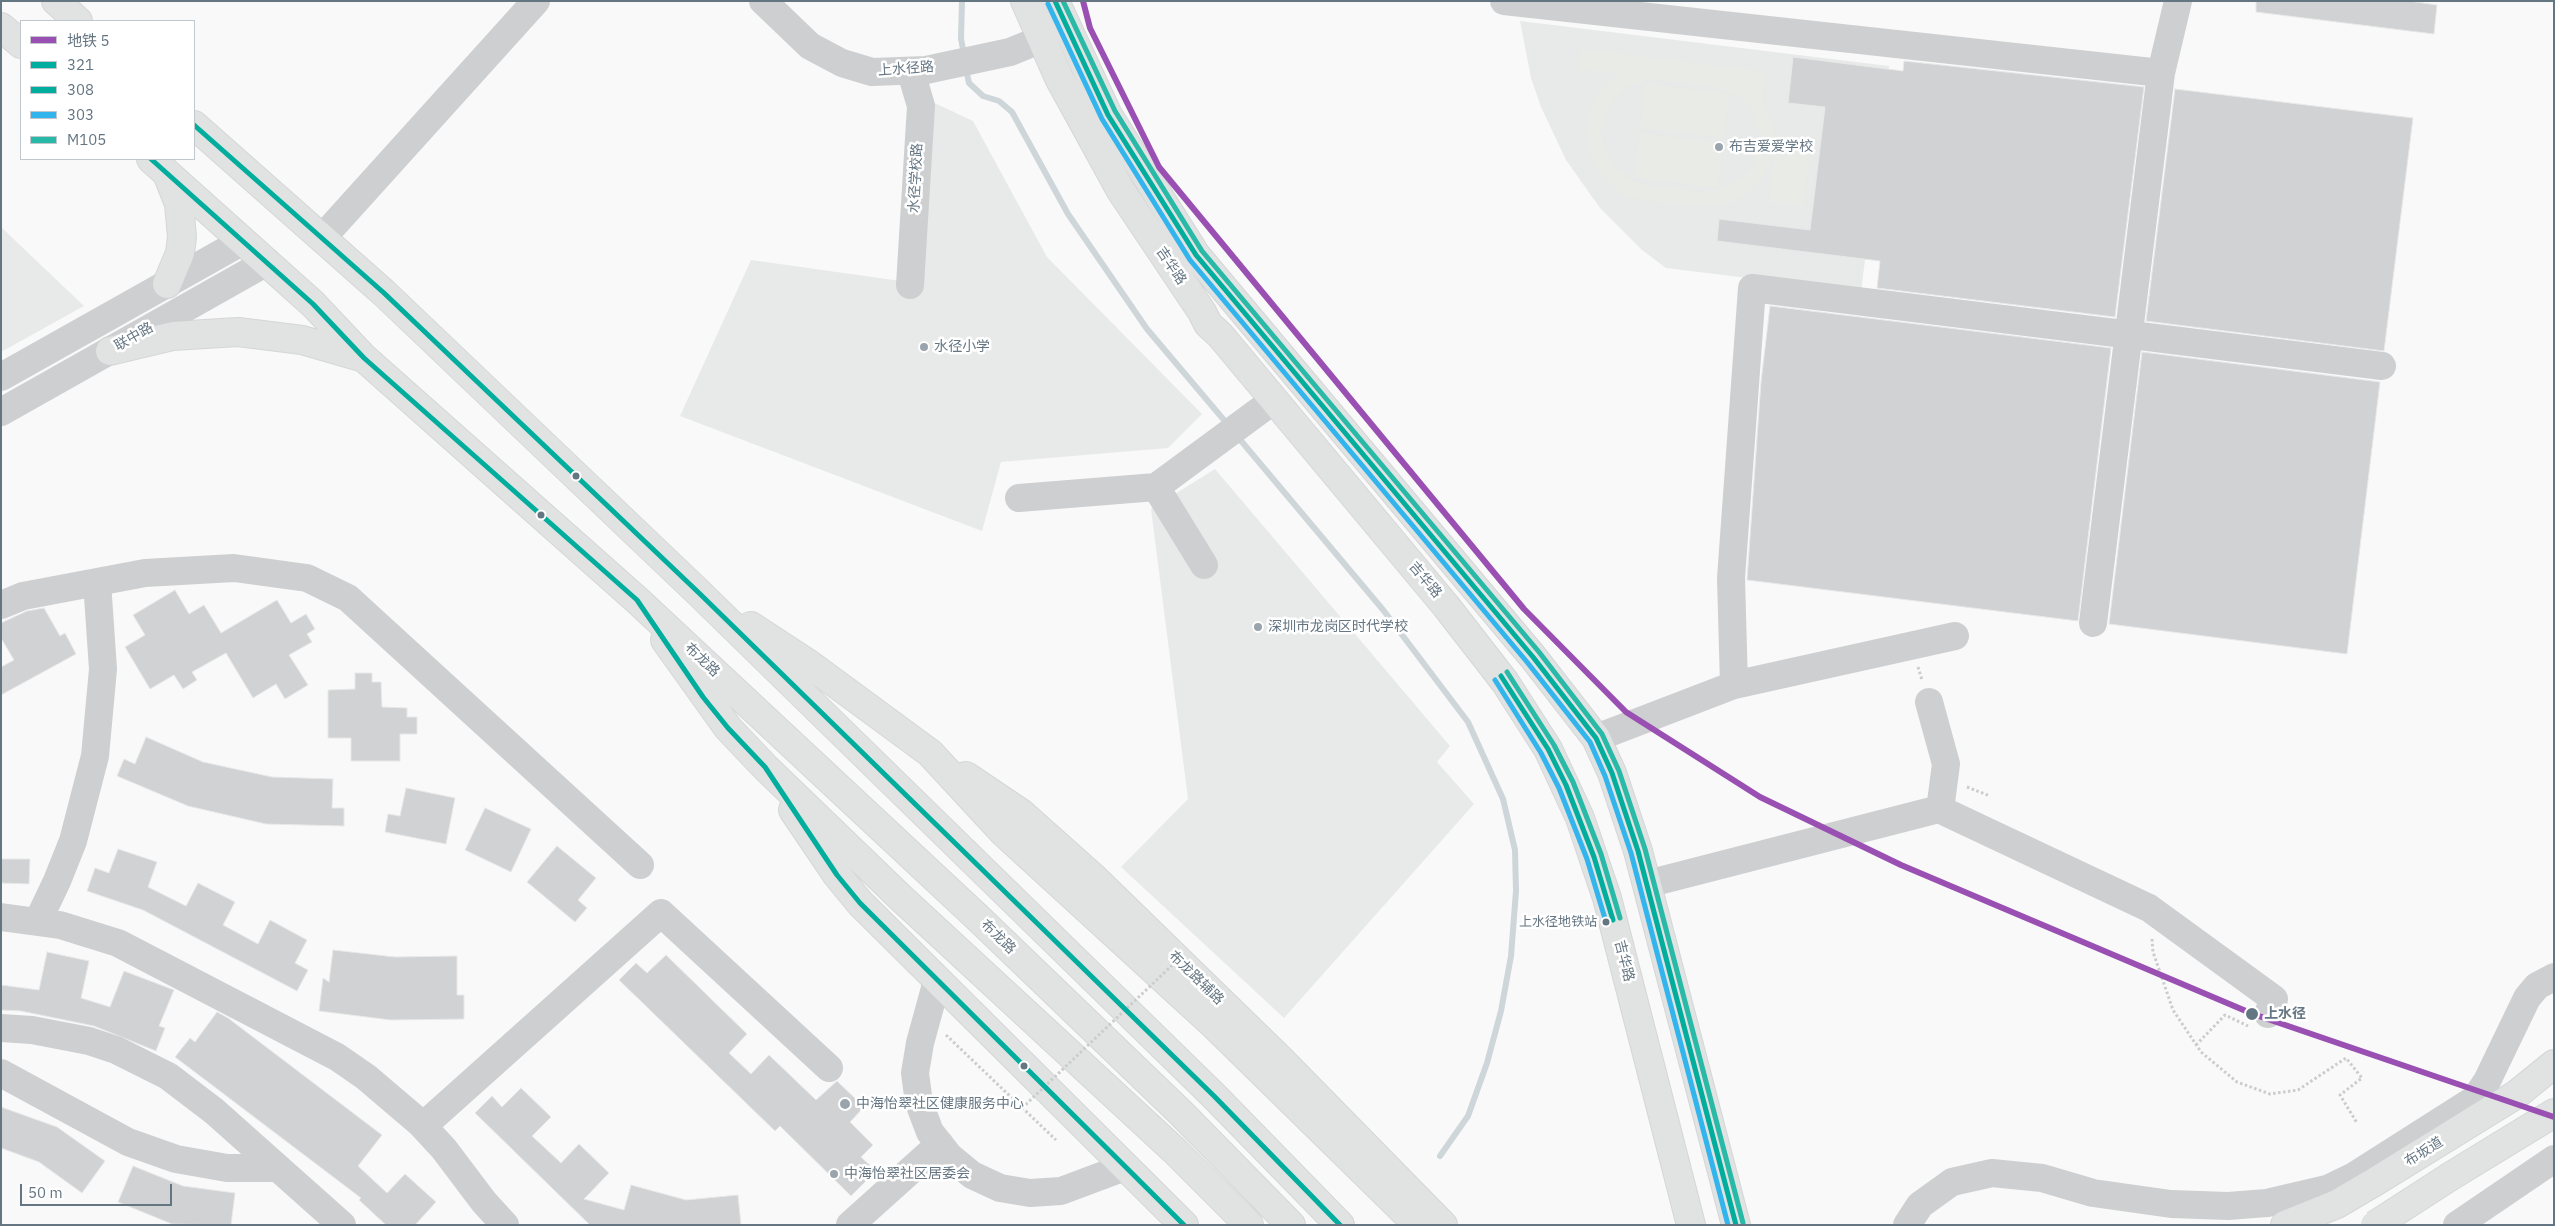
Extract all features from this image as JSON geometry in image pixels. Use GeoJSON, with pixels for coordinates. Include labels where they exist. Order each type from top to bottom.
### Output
{"type":"FeatureCollection","features":[{"type":"Feature","properties":{"kind":"main road"},"geometry":{"type":"LineString","coordinates":[[56,1],[77,20]]}},
{"type":"Feature","properties":{"kind":"main road","name":"吉华路"},"geometry":{"type":"LineString","coordinates":[[1025,1],[1059,78],[1121,191],[1202,312],[1208,324],[1220,335],[1470,636],[1528,715],[1548,748],[1580,818],[1607,898],[1691,1225]]}},
{"type":"Feature","properties":{"kind":"main road","name":"吉华路"},"geometry":{"type":"LineString","coordinates":[[1055,1],[1108,115],[1196,255],[1533,656],[1596,738],[1627,814],[1736,1225]]}},
{"type":"Feature","properties":{"kind":"main road"},"geometry":{"type":"LineString","coordinates":[[1,27],[20,43]]}},
{"type":"Feature","properties":{"kind":"main road"},"geometry":{"type":"LineString","coordinates":[[195,126],[384,293],[699,593],[1268,1148],[1340,1225]]}},
{"type":"Feature","properties":{"kind":"main road"},"geometry":{"type":"LineString","coordinates":[[158,166],[180,204],[182,237],[175,269],[167,284]]}},
{"type":"Feature","properties":{"kind":"main road","name":"布龙路"},"geometry":{"type":"LineString","coordinates":[[158,166],[313,304],[364,358],[638,600],[977,917],[1242,1173],[1291,1225]]}},
{"type":"Feature","properties":{"kind":"main road"},"geometry":{"type":"LineString","coordinates":[[110,351],[173,336],[238,332],[302,340],[364,358]]}},
{"type":"Feature","properties":{"kind":"main road"},"geometry":{"type":"LineString","coordinates":[[699,593],[809,664],[930,754],[1004,833],[1215,1026],[1418,1225]]}},
{"type":"Feature","properties":{"kind":"main road"},"geometry":{"type":"LineString","coordinates":[[638,600],[704,697],[728,728],[765,767],[901,898],[1175,1152],[1249,1225]]}},
{"type":"Feature","properties":{"kind":"main road","name":"布龙路辅路"},"geometry":{"type":"LineString","coordinates":[[930,754],[1021,813],[1060,847],[1281,1060],[1443,1225]]}},
{"type":"Feature","properties":{"kind":"main road"},"geometry":{"type":"LineString","coordinates":[[765,767],[837,875],[860,903],[1184,1225]]}},
{"type":"Feature","properties":{"kind":"main road","name":"布坂道"},"geometry":{"type":"LineString","coordinates":[[2285,1225],[2337,1204],[2376,1181],[2517,1094],[2554,1064]]}},
{"type":"Feature","properties":{"kind":"main road"},"geometry":{"type":"LineString","coordinates":[[2375,1225],[2554,1113]]}},
{"type":"Feature","properties":{"kind":"street"},"geometry":{"type":"LineString","coordinates":[[322,238],[536,1]]}},
{"type":"Feature","properties":{"kind":"street","name":"上水径路"},"geometry":{"type":"LineString","coordinates":[[762,1],[810,46],[842,63],[872,72],[919,71],[1010,52],[1067,29]]}},
{"type":"Feature","properties":{"kind":"street"},"geometry":{"type":"LineString","coordinates":[[1504,1],[2161,73]]}},
{"type":"Feature","properties":{"kind":"street"},"geometry":{"type":"LineString","coordinates":[[2093,623],[2161,73],[2178,1]]}},
{"type":"Feature","properties":{"kind":"street","name":"水径学校路"},"geometry":{"type":"LineString","coordinates":[[910,285],[920,106],[919,71]]}},
{"type":"Feature","properties":{"kind":"street"},"geometry":{"type":"LineString","coordinates":[[1,377],[243,241]]}},
{"type":"Feature","properties":{"kind":"street","name":"联中路"},"geometry":{"type":"LineString","coordinates":[[1,412],[267,262]]}},
{"type":"Feature","properties":{"kind":"street"},"geometry":{"type":"LineString","coordinates":[[1734,685],[1731,578],[1752,288],[2382,366]]}},
{"type":"Feature","properties":{"kind":"street"},"geometry":{"type":"LineString","coordinates":[[1019,498],[1156,486],[1274,400]]}},
{"type":"Feature","properties":{"kind":"street"},"geometry":{"type":"LineString","coordinates":[[1156,486],[1204,565]]}},
{"type":"Feature","properties":{"kind":"street"},"geometry":{"type":"LineString","coordinates":[[1,605],[23,596],[145,573],[234,568],[307,578],[348,598],[640,865]]}},
{"type":"Feature","properties":{"kind":"street"},"geometry":{"type":"LineString","coordinates":[[38,920],[57,881],[73,841],[95,756],[103,669],[97,582]]}},
{"type":"Feature","properties":{"kind":"street"},"geometry":{"type":"LineString","coordinates":[[1596,738],[1734,685],[1955,636]]}},
{"type":"Feature","properties":{"kind":"street"},"geometry":{"type":"LineString","coordinates":[[1930,702],[1946,764],[1940,810]]}},
{"type":"Feature","properties":{"kind":"street"},"geometry":{"type":"LineString","coordinates":[[1647,884],[1940,810],[2149,908],[2274,999],[2262,1022]]}},
{"type":"Feature","properties":{"kind":"street"},"geometry":{"type":"LineString","coordinates":[[423,1126],[661,913],[829,1068]]}},
{"type":"Feature","properties":{"kind":"street"},"geometry":{"type":"LineString","coordinates":[[1,917],[38,920],[90,932],[118,943],[306,1039],[366,1077],[423,1126],[444,1149],[468,1182],[505,1225]]}},
{"type":"Feature","properties":{"kind":"street"},"geometry":{"type":"LineString","coordinates":[[1907,1225],[1920,1205],[1952,1182],[1992,1173],[2042,1178],[2093,1193],[2170,1204],[2228,1206],[2267,1203],[2326,1189],[2354,1176],[2475,1099],[2487,1081],[2527,998],[2537,986],[2554,977]]}},
{"type":"Feature","properties":{"kind":"street"},"geometry":{"type":"LineString","coordinates":[[937,981],[920,1043],[915,1073],[919,1103],[930,1132],[948,1156],[972,1175],[1000,1188],[1030,1193],[1061,1191],[1126,1167]]}},
{"type":"Feature","properties":{"kind":"street"},"geometry":{"type":"LineString","coordinates":[[1,1028],[32,1030],[70,1036],[116,1050],[143,1062],[192,1092],[342,1225]]}},
{"type":"Feature","properties":{"kind":"street"},"geometry":{"type":"LineString","coordinates":[[1,1072],[128,1142],[176,1159],[227,1168],[278,1168]]}},
{"type":"Feature","properties":{"kind":"street"},"geometry":{"type":"LineString","coordinates":[[850,1225],[940,1144]]}},
{"type":"Feature","properties":{"kind":"street"},"geometry":{"type":"LineString","coordinates":[[2457,1225],[2554,1159]]}},
{"type":"Feature","properties":{"kind":"path"},"geometry":{"type":"LineString","coordinates":[[1910,646],[1930,702]]}},
{"type":"Feature","properties":{"kind":"path"},"geometry":{"type":"LineString","coordinates":[[2149,908],[2153,952],[2170,1001],[2201,1052],[2237,1082],[2270,1094],[2298,1090],[2346,1058],[2362,1078],[2340,1094],[2356,1124]]}},
{"type":"Feature","properties":{"kind":"path"},"geometry":{"type":"LineString","coordinates":[[1022,1108],[1185,953]]}},
{"type":"Feature","properties":{"kind":"path"},"geometry":{"type":"LineString","coordinates":[[2196,1045],[2225,1015],[2262,1022]]}},
{"type":"Feature","properties":{"kind":"path"},"geometry":{"type":"LineString","coordinates":[[961,1049],[1056,1140]]}},
{"type":"Feature","properties":{"kind":"shaded area","name":"布吉爱爱学校"},"geometry":{"type":"Polygon","coordinates":[[[1520,21],[1889,66],[1861,292],[1666,268],[1642,250],[1600,208],[1566,160],[1541,107],[1531,78],[1520,21]]]}},
{"type":"Feature","properties":{"kind":"shaded area"},"geometry":{"type":"Polygon","coordinates":[[[1581,49],[1765,72],[1762,99],[1773,123],[1775,139],[1773,155],[1767,171],[1758,184],[1745,196],[1730,203],[1714,207],[1646,201],[1631,197],[1616,189],[1604,178],[1594,164],[1588,149],[1586,132],[1588,116],[1594,101],[1604,87],[1618,74],[1579,69],[1581,49]],[[1649,79],[1625,88],[1608,108],[1601,133],[1603,145],[1615,168],[1636,183],[1700,192],[1725,189],[1746,174],[1754,164],[1760,139],[1754,114],[1746,103],[1736,95],[1713,86],[1649,79]]]}},
{"type":"Feature","properties":{"kind":"shaded area"},"geometry":{"type":"Polygon","coordinates":[[[1645,84],[1729,94],[1724,138],[1640,128],[1645,84]]]}},
{"type":"Feature","properties":{"kind":"shaded area","name":"水径小学"},"geometry":{"type":"Polygon","coordinates":[[[909,91],[973,121],[1047,257],[1202,414],[1168,448],[1001,462],[982,531],[680,416],[751,260],[901,281],[909,91]]]}},
{"type":"Feature","properties":{"kind":"shaded area"},"geometry":{"type":"Polygon","coordinates":[[[1639,133],[1723,143],[1718,188],[1634,177],[1639,133]]]}},
{"type":"Feature","properties":{"kind":"shaded area"},"geometry":{"type":"Polygon","coordinates":[[[1777,134],[1812,139],[1803,206],[1769,202],[1777,134]]]}},
{"type":"Feature","properties":{"kind":"shaded area"},"geometry":{"type":"Polygon","coordinates":[[[1,227],[84,306],[1,352],[1,227]]]}},
{"type":"Feature","properties":{"kind":"shaded area","name":"深圳市龙岗区时代学校"},"geometry":{"type":"Polygon","coordinates":[[[1215,469],[1450,746],[1437,762],[1474,804],[1284,1018],[1121,867],[1188,799],[1151,509],[1215,469]]]}},
{"type":"Feature","properties":{"kind":"building"},"geometry":{"type":"Polygon","coordinates":[[[2256,1],[2409,1],[2437,5],[2434,34],[2256,12],[2256,1]]]}},
{"type":"Feature","properties":{"kind":"building"},"geometry":{"type":"Polygon","coordinates":[[[1793,57],[1903,71],[1904,61],[2144,87],[2115,317],[1877,288],[1880,261],[1717,241],[1719,219],[1810,230],[1825,107],[1788,103],[1793,57]]]}},
{"type":"Feature","properties":{"kind":"building"},"geometry":{"type":"Polygon","coordinates":[[[2175,89],[2413,118],[2384,351],[2146,321],[2175,89]]]}},
{"type":"Feature","properties":{"kind":"building"},"geometry":{"type":"Polygon","coordinates":[[[1770,306],[2111,348],[2078,621],[1747,580],[1761,382],[1770,306]]]}},
{"type":"Feature","properties":{"kind":"building"},"geometry":{"type":"Polygon","coordinates":[[[2142,352],[2380,382],[2347,654],[2109,624],[2142,352]]]}},
{"type":"Feature","properties":{"kind":"building"},"geometry":{"type":"Polygon","coordinates":[[[175,590],[189,614],[204,605],[221,633],[277,600],[291,623],[306,614],[315,629],[307,634],[312,642],[289,655],[308,685],[285,699],[276,684],[253,698],[226,653],[192,672],[197,680],[183,689],[174,675],[150,689],[125,647],[145,635],[133,615],[175,590]]]}},
{"type":"Feature","properties":{"kind":"building"},"geometry":{"type":"Polygon","coordinates":[[[44,608],[60,636],[65,633],[76,654],[1,695],[1,667],[14,660],[1,638],[1,623],[27,611],[44,608]]]}},
{"type":"Feature","properties":{"kind":"building"},"geometry":{"type":"Polygon","coordinates":[[[355,673],[372,673],[372,682],[381,682],[382,707],[407,708],[407,717],[417,717],[417,734],[400,734],[400,761],[351,761],[351,738],[328,738],[328,690],[355,689],[355,673]]]}},
{"type":"Feature","properties":{"kind":"building"},"geometry":{"type":"Polygon","coordinates":[[[146,737],[203,762],[272,777],[333,779],[332,808],[344,808],[344,826],[266,824],[188,806],[117,776],[124,759],[135,764],[146,737]]]}},
{"type":"Feature","properties":{"kind":"building"},"geometry":{"type":"Polygon","coordinates":[[[406,788],[455,798],[446,844],[385,832],[388,814],[400,816],[406,788]]]}},
{"type":"Feature","properties":{"kind":"building"},"geometry":{"type":"Polygon","coordinates":[[[485,808],[531,829],[511,872],[465,850],[485,808]]]}},
{"type":"Feature","properties":{"kind":"building"},"geometry":{"type":"Polygon","coordinates":[[[557,846],[596,878],[578,900],[587,908],[575,922],[527,882],[557,846]]]}},
{"type":"Feature","properties":{"kind":"building"},"geometry":{"type":"Polygon","coordinates":[[[118,849],[157,862],[148,887],[186,906],[198,883],[235,902],[223,925],[258,944],[270,920],[307,940],[295,963],[308,970],[297,991],[143,910],[87,891],[95,868],[109,873],[118,849]]]}},
{"type":"Feature","properties":{"kind":"building"},"geometry":{"type":"Polygon","coordinates":[[[1,859],[30,859],[29,884],[1,883],[1,859]]]}},
{"type":"Feature","properties":{"kind":"building"},"geometry":{"type":"Polygon","coordinates":[[[333,950],[395,957],[457,956],[457,995],[464,995],[464,1019],[391,1020],[319,1011],[323,978],[329,982],[333,950]]]}},
{"type":"Feature","properties":{"kind":"building"},"geometry":{"type":"Polygon","coordinates":[[[47,952],[89,961],[81,998],[110,1007],[124,971],[174,990],[159,1026],[165,1028],[156,1051],[94,1026],[21,1011],[1,1010],[1,985],[39,990],[47,952]]]}},
{"type":"Feature","properties":{"kind":"building"},"geometry":{"type":"Polygon","coordinates":[[[666,955],[747,1034],[729,1053],[751,1074],[769,1055],[816,1100],[837,1081],[864,1107],[850,1122],[873,1145],[861,1157],[876,1171],[851,1196],[780,1126],[775,1131],[619,980],[636,963],[647,973],[666,955]]]}},
{"type":"Feature","properties":{"kind":"building"},"geometry":{"type":"Polygon","coordinates":[[[217,1012],[228,1018],[382,1135],[358,1166],[387,1193],[405,1174],[436,1202],[415,1225],[386,1225],[359,1200],[361,1198],[175,1057],[190,1038],[195,1042],[217,1012]]]}},
{"type":"Feature","properties":{"kind":"building"},"geometry":{"type":"Polygon","coordinates":[[[521,1088],[551,1117],[532,1136],[561,1163],[579,1144],[609,1173],[584,1199],[624,1210],[631,1185],[686,1200],[738,1195],[741,1225],[590,1225],[475,1113],[492,1096],[502,1107],[521,1088]]]}},
{"type":"Feature","properties":{"kind":"building"},"geometry":{"type":"Polygon","coordinates":[[[1,1107],[57,1127],[105,1161],[82,1193],[39,1162],[1,1148],[1,1107]]]}},
{"type":"Feature","properties":{"kind":"building"},"geometry":{"type":"Polygon","coordinates":[[[133,1166],[183,1186],[235,1193],[231,1225],[172,1224],[118,1202],[133,1166]]]}},
{"type":"Feature","properties":{"kind":"waterway"},"geometry":{"type":"LineString","coordinates":[[962,1],[961,39],[964,54]]}},
{"type":"Feature","properties":{"kind":"waterway"},"geometry":{"type":"LineString","coordinates":[[966,69],[969,83],[983,96],[999,101],[1012,112],[1068,214],[1147,329],[1229,426]]}},
{"type":"Feature","properties":{"kind":"waterway"},"geometry":{"type":"LineString","coordinates":[[1237,436],[1384,611],[1468,722],[1503,799],[1515,850],[1516,891],[1511,956],[1501,1011],[1487,1063],[1468,1116],[1440,1156]]}},
{"type":"Feature","properties":{"kind":"metro line","name":"5"},"geometry":{"type":"LineString","coordinates":[[1083,1],[1090,28],[1159,167],[1524,609],[1626,712],[1760,797],[1901,865],[2253,1014],[2554,1117]]}},
{"type":"Feature","properties":{"kind":"transit line","name":"308"},"geometry":{"type":"LineString","coordinates":[[1055,1],[1108,115],[1196,255],[1533,657],[1596,738],[1612,773],[1638,851],[1736,1225]]}},
{"type":"Feature","properties":{"kind":"transit line","name":"M105"},"geometry":{"type":"LineString","coordinates":[[1063,1],[1115,111],[1202,251],[1539,652],[1602,734],[1619,771],[1645,849],[1743,1223]]}},
{"type":"Feature","properties":{"kind":"transit line","name":"303"},"geometry":{"type":"LineString","coordinates":[[1048,4],[1102,119],[1190,260],[1527,662],[1590,742],[1605,776],[1631,853],[1728,1225]]}},
{"type":"Feature","properties":{"kind":"transit line","name":"321"},"geometry":{"type":"LineString","coordinates":[[195,126],[384,293],[699,593],[1214,1096],[1340,1225]]}},
{"type":"Feature","properties":{"kind":"transit line","name":"321"},"geometry":{"type":"LineString","coordinates":[[152,160],[313,304],[364,358],[637,600],[703,697],[728,728],[765,767],[837,875],[860,903],[1184,1225]]}},
{"type":"Feature","properties":{"kind":"transit line","name":"M105"},"geometry":{"type":"LineString","coordinates":[[1507,672],[1554,745],[1573,782],[1601,854],[1620,918]]}},
{"type":"Feature","properties":{"kind":"transit line","name":"308"},"geometry":{"type":"LineString","coordinates":[[1501,676],[1548,749],[1566,785],[1594,857],[1613,920]]}},
{"type":"Feature","properties":{"kind":"transit line","name":"303"},"geometry":{"type":"LineString","coordinates":[[1495,680],[1541,753],[1559,788],[1587,859],[1606,922]]}},
{"type":"Feature","properties":{"kind":"place","name":"布吉爱爱学校"},"geometry":{"type":"Point","coordinates":[1719,147]}},
{"type":"Feature","properties":{"kind":"place","name":"水径小学"},"geometry":{"type":"Point","coordinates":[924,347]}},
{"type":"Feature","properties":{"kind":"place","name":"深圳市龙岗区时代学校"},"geometry":{"type":"Point","coordinates":[1258,627]}},
{"type":"Feature","properties":{"kind":"place","name":"上水径地铁站"},"geometry":{"type":"Point","coordinates":[1606,922]}},
{"type":"Feature","properties":{"kind":"place","name":"上水径"},"geometry":{"type":"Point","coordinates":[2252,1014]}},
{"type":"Feature","properties":{"kind":"place","name":"中海怡翠社区健康服务中心"},"geometry":{"type":"Point","coordinates":[845,1104]}},
{"type":"Feature","properties":{"kind":"place","name":"中海怡翠社区居委会"},"geometry":{"type":"Point","coordinates":[834,1174]}}]}
